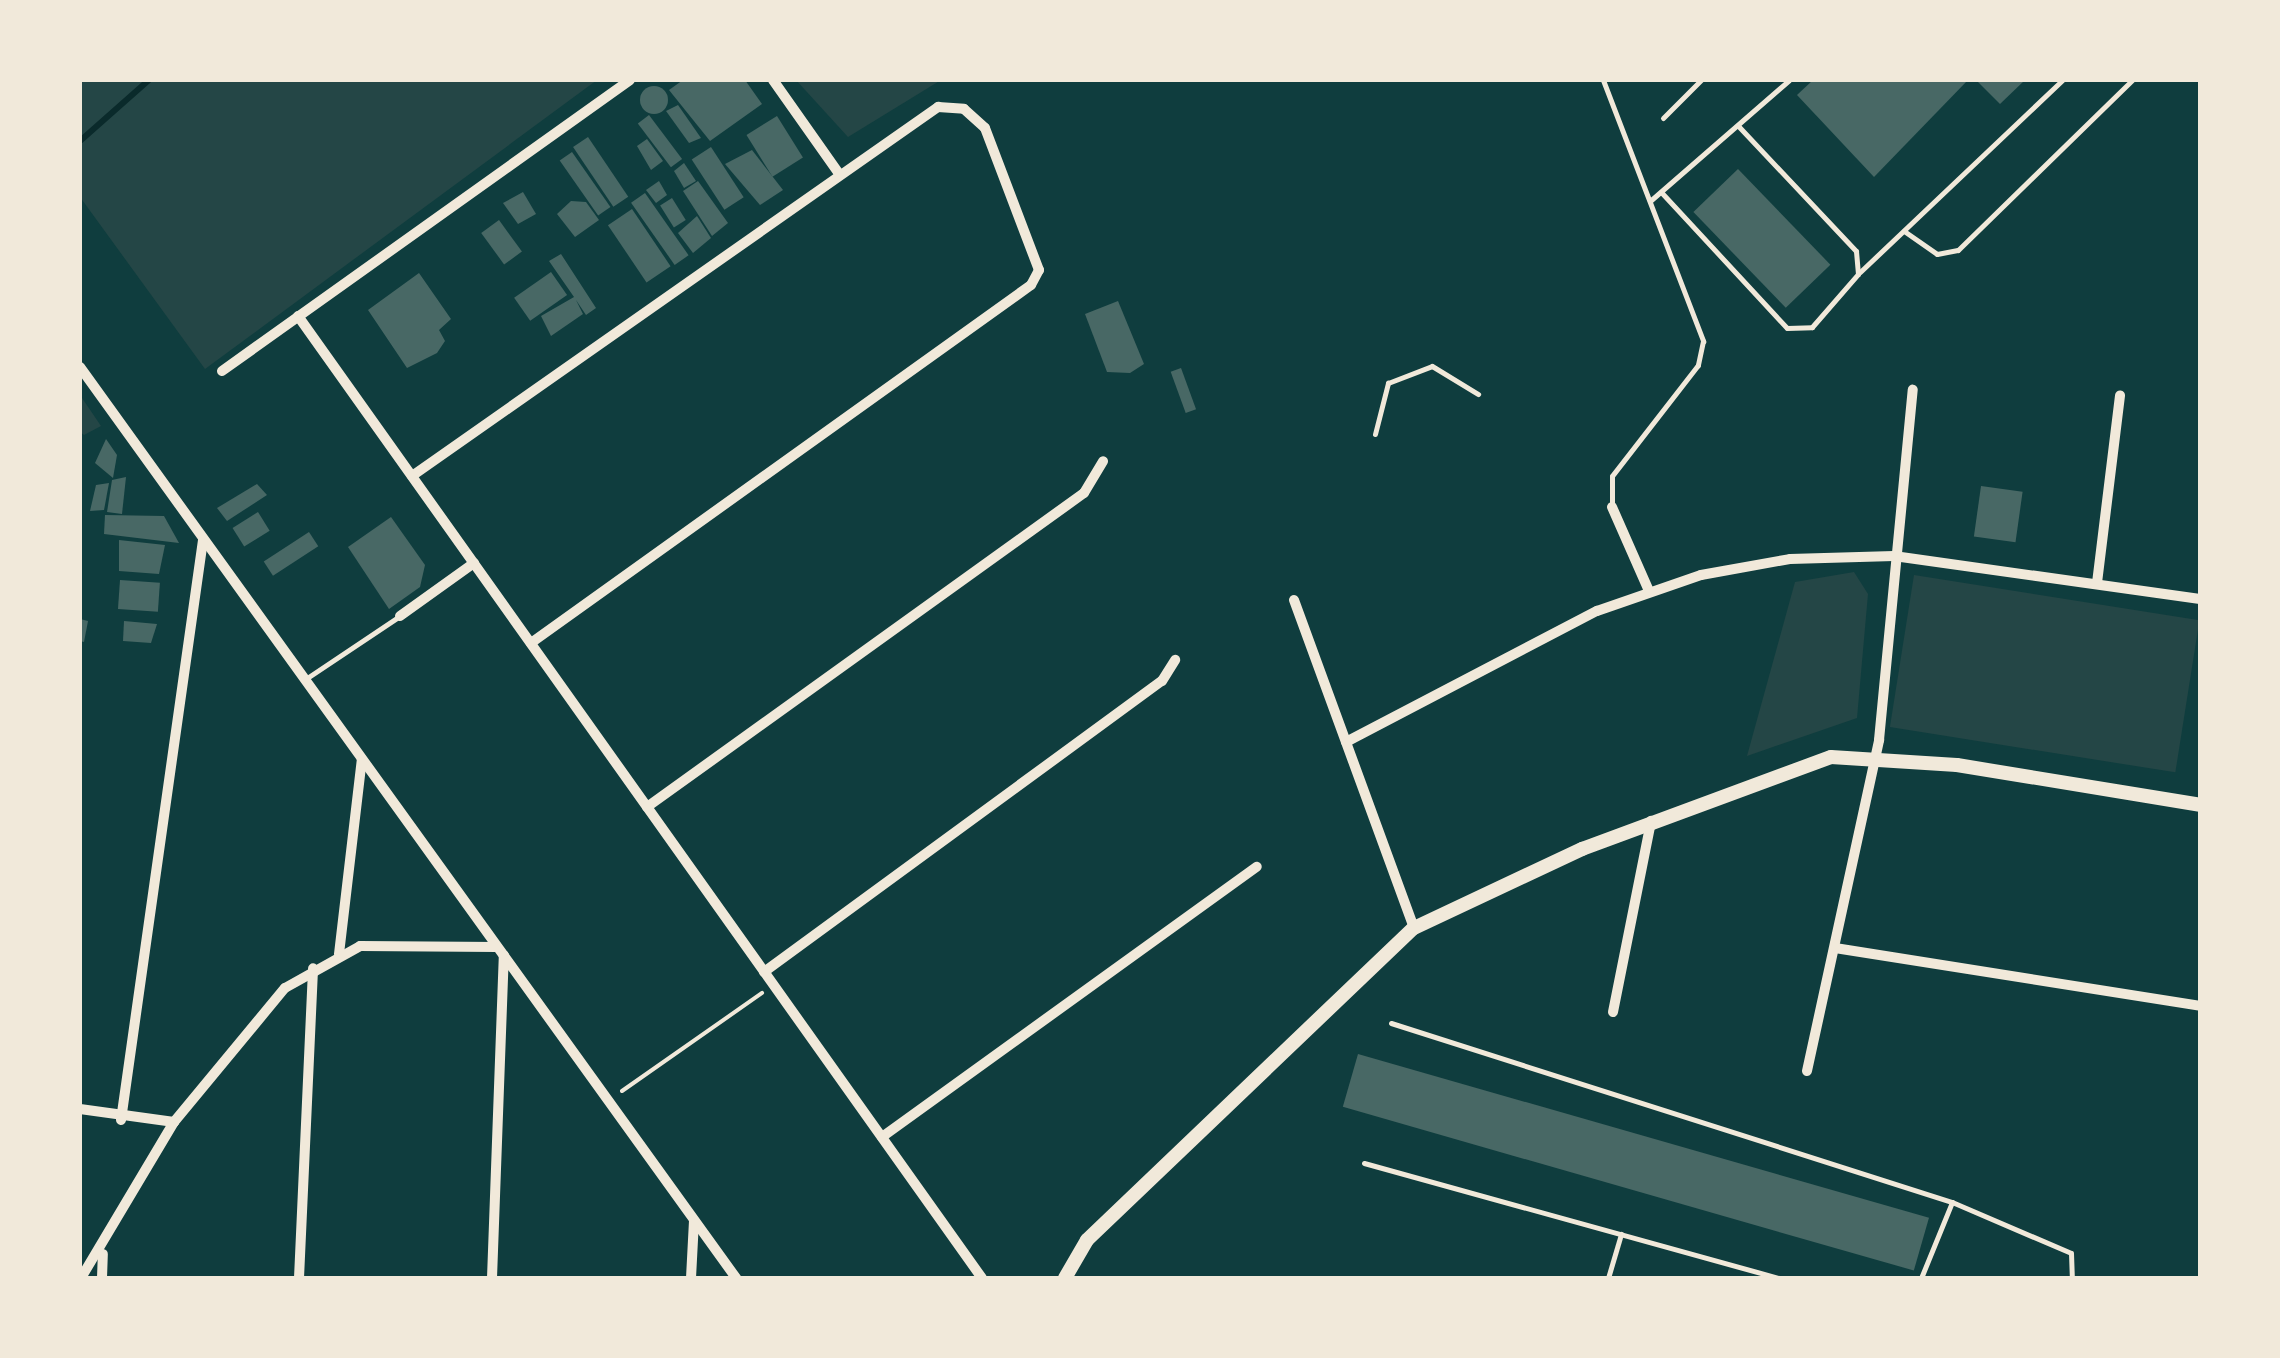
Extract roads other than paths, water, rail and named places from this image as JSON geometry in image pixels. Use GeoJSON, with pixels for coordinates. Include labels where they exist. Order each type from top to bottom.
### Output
{"type":"FeatureCollection","features":[{"type":"Feature","properties":{"kind":"street"},"geometry":{"type":"LineString","coordinates":[[222,371],[630,80]]}},
{"type":"Feature","properties":{"kind":"street"},"geometry":{"type":"LineString","coordinates":[[774,80],[840,175]]}},
{"type":"Feature","properties":{"kind":"street"},"geometry":{"type":"LineString","coordinates":[[412,476],[938,108],[964,109],[985,128],[1039,270],[1031,285],[531,643]]}},
{"type":"Feature","properties":{"kind":"street"},"geometry":{"type":"LineString","coordinates":[[298,316],[982,1278]]}},
{"type":"Feature","properties":{"kind":"street"},"geometry":{"type":"LineString","coordinates":[[80,367],[736,1278]]}},
{"type":"Feature","properties":{"kind":"street"},"geometry":{"type":"LineString","coordinates":[[1807,1070],[1876,757],[1913,390]]}},
{"type":"Feature","properties":{"kind":"street"},"geometry":{"type":"LineString","coordinates":[[2097,583],[2120,395]]}},
{"type":"Feature","properties":{"kind":"street"},"geometry":{"type":"LineString","coordinates":[[647,807],[1084,492],[1104,460]]}},
{"type":"Feature","properties":{"kind":"street"},"geometry":{"type":"LineString","coordinates":[[1612,508],[1649,591]]}},
{"type":"Feature","properties":{"kind":"street"},"geometry":{"type":"LineString","coordinates":[[120,1120],[203,538]]}},
{"type":"Feature","properties":{"kind":"street"},"geometry":{"type":"LineString","coordinates":[[1346,742],[1649,591],[1790,559],[1894,556],[2200,599]]}},
{"type":"Feature","properties":{"kind":"street"},"geometry":{"type":"LineString","coordinates":[[400,616],[474,564]]}},
{"type":"Feature","properties":{"kind":"street"},"geometry":{"type":"LineString","coordinates":[[1294,600],[1414,928]]}},
{"type":"Feature","properties":{"kind":"street"},"geometry":{"type":"LineString","coordinates":[[764,972],[1162,681],[1175,660]]}},
{"type":"Feature","properties":{"kind":"street"},"geometry":{"type":"LineString","coordinates":[[1055,1278],[1067,1272],[1414,928],[1651,822],[1807,762],[1876,757],[2200,805]]}},
{"type":"Feature","properties":{"kind":"street"},"geometry":{"type":"LineString","coordinates":[[339,954],[362,759]]}},
{"type":"Feature","properties":{"kind":"street"},"geometry":{"type":"LineString","coordinates":[[1614,1012],[1651,822]]}},
{"type":"Feature","properties":{"kind":"street"},"geometry":{"type":"LineString","coordinates":[[882,1137],[1257,867]]}},
{"type":"Feature","properties":{"kind":"street"},"geometry":{"type":"LineString","coordinates":[[81,1278],[103,1254],[174,1122],[228,1049],[313,968],[339,954],[394,940],[500,951]]}},
{"type":"Feature","properties":{"kind":"street"},"geometry":{"type":"LineString","coordinates":[[1836,948],[2200,1006]]}},
{"type":"Feature","properties":{"kind":"street"},"geometry":{"type":"LineString","coordinates":[[492,1278],[500,951]]}},
{"type":"Feature","properties":{"kind":"street"},"geometry":{"type":"LineString","coordinates":[[299,1278],[313,968]]}},
{"type":"Feature","properties":{"kind":"street"},"geometry":{"type":"LineString","coordinates":[[80,1110],[120,1120],[174,1122]]}},
{"type":"Feature","properties":{"kind":"street"},"geometry":{"type":"LineString","coordinates":[[690,1278],[694,1221]]}},
{"type":"Feature","properties":{"kind":"street"},"geometry":{"type":"LineString","coordinates":[[102,1278],[103,1254]]}},
{"type":"Feature","properties":{"kind":"lane"},"geometry":{"type":"LineString","coordinates":[[1603,80],[1703,342],[1698,366],[1612,476],[1612,508]]}},
{"type":"Feature","properties":{"kind":"lane"},"geometry":{"type":"LineString","coordinates":[[1663,118],[1701,80]]}},
{"type":"Feature","properties":{"kind":"lane"},"geometry":{"type":"LineString","coordinates":[[1650,201],[1789,80]]}},
{"type":"Feature","properties":{"kind":"lane"},"geometry":{"type":"LineString","coordinates":[[1661,192],[1787,328],[1812,328],[1858,274],[2062,80]]}},
{"type":"Feature","properties":{"kind":"lane"},"geometry":{"type":"LineString","coordinates":[[1904,232],[1937,254],[1958,250],[2132,80]]}},
{"type":"Feature","properties":{"kind":"lane"},"geometry":{"type":"LineString","coordinates":[[1738,126],[1856,251],[1858,274]]}},
{"type":"Feature","properties":{"kind":"lane"},"geometry":{"type":"LineString","coordinates":[[1375,434],[1388,384],[1432,366],[1478,394]]}},
{"type":"Feature","properties":{"kind":"lane"},"geometry":{"type":"LineString","coordinates":[[305,680],[400,616]]}},
{"type":"Feature","properties":{"kind":"lane"},"geometry":{"type":"LineString","coordinates":[[1391,1023],[1952,1202],[2071,1253],[2072,1278]]}},
{"type":"Feature","properties":{"kind":"lane"},"geometry":{"type":"LineString","coordinates":[[1364,1163],[1780,1278]]}},
{"type":"Feature","properties":{"kind":"lane"},"geometry":{"type":"LineString","coordinates":[[1921,1278],[1952,1202]]}},
{"type":"Feature","properties":{"kind":"lane"},"geometry":{"type":"LineString","coordinates":[[1608,1278],[1622,1234]]}},
{"type":"Feature","properties":{"kind":"waterway"},"geometry":{"type":"LineString","coordinates":[[80,141],[149,80]]}}]}
